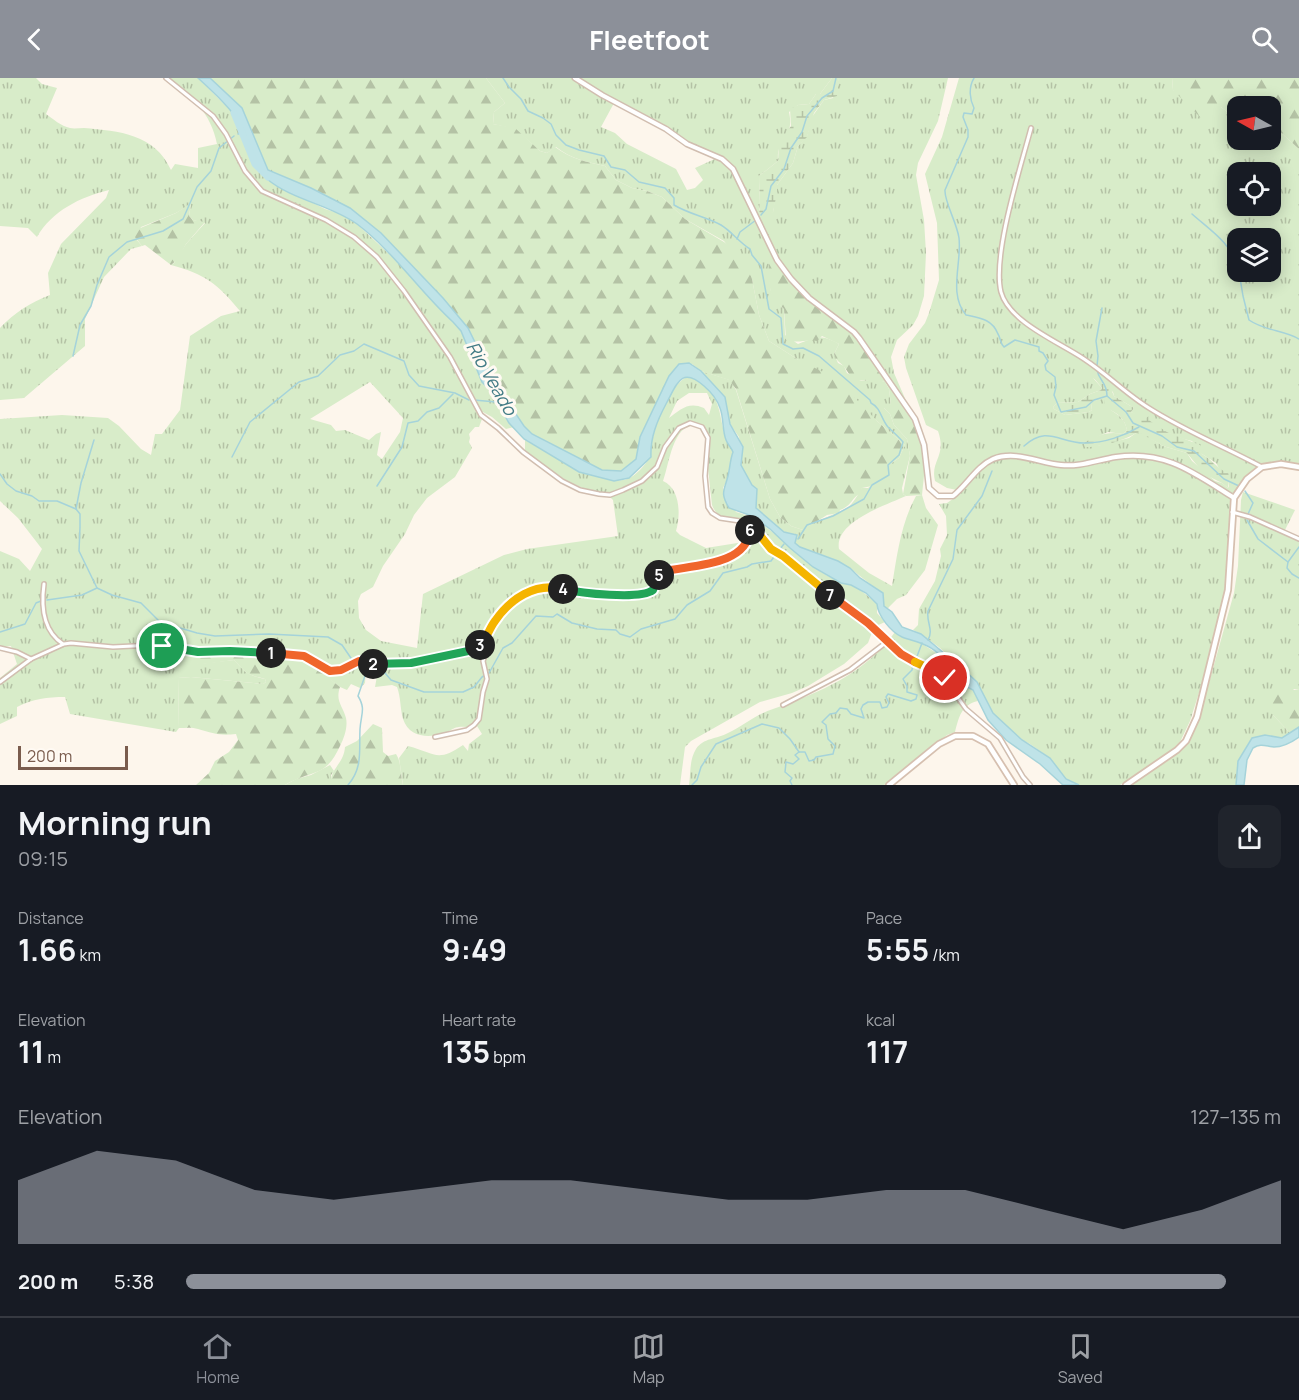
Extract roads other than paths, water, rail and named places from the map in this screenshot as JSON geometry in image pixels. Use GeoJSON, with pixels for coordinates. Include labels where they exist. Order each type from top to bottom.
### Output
{"type":"FeatureCollection","features":[{"type":"Feature","properties":{"kind":"main road"},"geometry":{"type":"LineString","coordinates":[[1126,785],[1178,750],[1192,731],[1201,704],[1228,590],[1234,498],[1247,479],[1262,467],[1281,464],[1299,467]]}},
{"type":"Feature","properties":{"kind":"main road"},"geometry":{"type":"LineString","coordinates":[[889,785],[939,744],[955,736],[973,736],[988,744],[1014,785]]}},
{"type":"Feature","properties":{"kind":"street"},"geometry":{"type":"LineString","coordinates":[[166,78],[213,116],[226,134],[245,171],[262,191],[326,220],[354,237],[377,257],[405,291],[450,357],[481,415],[523,452],[568,485],[592,493],[610,495],[642,481],[657,467],[665,447],[676,431],[685,424],[698,424],[704,429],[708,438],[705,476],[709,510],[717,516],[740,521],[759,534],[771,549],[851,608],[905,657],[942,675],[962,705],[1000,738],[1030,785]]}},
{"type":"Feature","properties":{"kind":"street"},"geometry":{"type":"LineString","coordinates":[[575,78],[666,129],[687,144],[716,156],[729,165],[739,180],[777,260],[786,273],[809,298],[855,334],[911,412],[922,436],[928,486],[933,494],[942,497],[953,496],[985,464],[999,457],[1023,457],[1071,466],[1110,458],[1135,456],[1182,465],[1234,498]]}},
{"type":"Feature","properties":{"kind":"street"},"geometry":{"type":"LineString","coordinates":[[1031,128],[1003,245],[999,281],[1006,304],[1017,316],[1086,360],[1150,409],[1262,467]]}},
{"type":"Feature","properties":{"kind":"street"},"geometry":{"type":"LineString","coordinates":[[1232,512],[1250,517],[1299,539]]}},
{"type":"Feature","properties":{"kind":"street"},"geometry":{"type":"LineString","coordinates":[[0,682],[31,659],[64,644],[80,643],[113,646],[153,645],[198,652],[230,651],[296,655],[310,659],[324,669],[335,671],[359,661],[377,665],[411,663],[473,650],[484,641],[508,605],[538,587],[554,587],[587,594],[642,595],[649,593],[655,588],[663,572],[709,564],[737,553],[747,543],[749,527]]}},
{"type":"Feature","properties":{"kind":"street"},"geometry":{"type":"LineString","coordinates":[[44,584],[42,603],[49,630],[54,638],[64,644]]}},
{"type":"Feature","properties":{"kind":"street"},"geometry":{"type":"LineString","coordinates":[[435,737],[467,730],[479,719],[487,679],[483,661],[488,648],[490,629]]}},
{"type":"Feature","properties":{"kind":"street"},"geometry":{"type":"LineString","coordinates":[[783,705],[842,675],[888,641]]}},
{"type":"Feature","properties":{"kind":"street"},"geometry":{"type":"LineString","coordinates":[[0,648],[31,659]]}},
{"type":"Feature","properties":{"kind":"water"},"geometry":{"type":"Polygon","coordinates":[[[198,78],[210,78],[242,108],[268,170],[350,208],[381,233],[443,298],[468,328],[495,383],[532,434],[602,470],[621,471],[636,459],[640,437],[669,376],[679,364],[689,363],[701,371],[725,397],[730,424],[743,447],[741,465],[752,485],[757,489],[756,508],[784,532],[797,535],[795,543],[800,547],[838,561],[883,593],[884,606],[892,612],[902,627],[921,634],[963,669],[977,682],[993,713],[1022,740],[1050,758],[1066,779],[1079,785],[1063,785],[1040,764],[1006,740],[988,720],[973,690],[950,678],[942,658],[932,649],[902,637],[894,631],[882,618],[877,604],[866,593],[851,585],[841,583],[813,567],[752,516],[729,508],[724,499],[724,492],[733,452],[727,442],[721,412],[714,396],[696,380],[685,378],[677,384],[657,423],[651,457],[629,478],[614,481],[579,472],[524,439],[509,423],[490,390],[482,382],[461,331],[453,322],[395,259],[357,224],[347,217],[288,192],[267,179],[258,167],[237,119],[198,78]]]}},
{"type":"Feature","properties":{"kind":"water"},"geometry":{"type":"Polygon","coordinates":[[[1299,727],[1299,737],[1287,744],[1274,747],[1261,745],[1253,748],[1247,760],[1244,785],[1236,785],[1238,761],[1252,738],[1265,735],[1282,738],[1299,727]]]}},
{"type":"Feature","properties":{"kind":"waterway"},"geometry":{"type":"LineString","coordinates":[[503,78],[528,111],[551,124],[556,135],[566,145],[604,156],[611,167],[625,170],[639,182],[665,188],[674,198],[674,205],[721,225],[750,249],[761,266],[769,309],[781,318],[783,344],[793,349],[803,348],[819,356],[870,400],[888,427],[903,442],[899,455],[888,465],[889,475],[872,485],[864,499],[833,516],[807,525],[798,539]]}},
{"type":"Feature","properties":{"kind":"waterway"},"geometry":{"type":"LineString","coordinates":[[761,215],[766,209],[771,186],[784,169],[791,148],[802,132],[807,116],[822,98],[833,91],[836,78]]}},
{"type":"Feature","properties":{"kind":"waterway"},"geometry":{"type":"LineString","coordinates":[[974,78],[970,94],[974,108],[972,114],[964,113],[963,117],[968,137],[945,190],[946,200],[959,238],[957,288],[961,307],[966,315],[985,320],[992,325],[1004,347],[1015,340],[1039,347],[1039,351],[1048,361],[1045,365],[1046,370],[1055,377],[1054,395],[1061,412],[1086,407],[1094,400],[1107,396]]}},
{"type":"Feature","properties":{"kind":"waterway","name":"Rio Veado"},"geometry":{"type":"LineString","coordinates":[[234,113],[255,164],[268,177]]}},
{"type":"Feature","properties":{"kind":"waterway","name":"Rio Veado"},"geometry":{"type":"LineString","coordinates":[[238,134],[243,132]]}},
{"type":"Feature","properties":{"kind":"waterway"},"geometry":{"type":"LineString","coordinates":[[73,356],[80,325],[91,306],[109,257],[127,242],[163,231],[183,219],[197,187],[211,171],[219,148],[234,136]]}},
{"type":"Feature","properties":{"kind":"waterway"},"geometry":{"type":"LineString","coordinates":[[1192,214],[1213,231],[1227,247]]}},
{"type":"Feature","properties":{"kind":"waterway"},"geometry":{"type":"LineString","coordinates":[[737,239],[740,232],[756,220]]}},
{"type":"Feature","properties":{"kind":"waterway"},"geometry":{"type":"LineString","coordinates":[[1241,282],[1249,320],[1299,339]]}},
{"type":"Feature","properties":{"kind":"waterway"},"geometry":{"type":"LineString","coordinates":[[1097,366],[1096,341],[1102,308]]}},
{"type":"Feature","properties":{"kind":"waterway"},"geometry":{"type":"LineString","coordinates":[[232,457],[250,422],[299,382],[318,376],[340,355],[354,351],[364,344],[404,361],[409,375],[419,386],[455,393],[469,400]]}},
{"type":"Feature","properties":{"kind":"waterway"},"geometry":{"type":"LineString","coordinates":[[1097,370],[1106,388],[1107,396],[1126,412],[1133,423],[1162,436],[1177,447],[1194,451],[1224,479],[1239,486]]}},
{"type":"Feature","properties":{"kind":"waterway"},"geometry":{"type":"LineString","coordinates":[[377,486],[402,447],[408,423],[418,421],[427,412],[439,408],[453,394]]}},
{"type":"Feature","properties":{"kind":"waterway"},"geometry":{"type":"LineString","coordinates":[[474,400],[496,402]]}},
{"type":"Feature","properties":{"kind":"waterway"},"geometry":{"type":"LineString","coordinates":[[1024,446],[1040,436],[1077,443],[1100,442],[1139,427]]}},
{"type":"Feature","properties":{"kind":"waterway"},"geometry":{"type":"LineString","coordinates":[[94,440],[76,509],[80,514],[79,551],[97,588],[141,603],[160,622],[197,633],[215,636],[269,634],[328,637],[342,645],[353,661]]}},
{"type":"Feature","properties":{"kind":"waterway"},"geometry":{"type":"LineString","coordinates":[[928,640],[930,636],[928,611],[953,559],[957,530],[982,496],[992,471]]}},
{"type":"Feature","properties":{"kind":"waterway"},"geometry":{"type":"LineString","coordinates":[[0,474],[16,491],[39,501],[57,501],[76,509]]}},
{"type":"Feature","properties":{"kind":"waterway"},"geometry":{"type":"LineString","coordinates":[[1245,491],[1253,503],[1248,514]]}},
{"type":"Feature","properties":{"kind":"waterway"},"geometry":{"type":"LineString","coordinates":[[1247,520],[1258,539],[1288,562]]}},
{"type":"Feature","properties":{"kind":"waterway"},"geometry":{"type":"LineString","coordinates":[[779,550],[784,544]]}},
{"type":"Feature","properties":{"kind":"waterway"},"geometry":{"type":"LineString","coordinates":[[1299,547],[1288,562],[1287,568],[1299,578]]}},
{"type":"Feature","properties":{"kind":"waterway"},"geometry":{"type":"LineString","coordinates":[[356,664],[385,673],[391,680],[424,692],[463,692],[474,687],[482,677],[489,673],[503,648],[512,643],[536,616],[553,617],[557,614],[572,623],[597,629],[616,630],[630,637],[641,629],[675,619],[687,605],[710,591],[723,573],[771,561],[776,554]]}},
{"type":"Feature","properties":{"kind":"waterway"},"geometry":{"type":"LineString","coordinates":[[47,600],[82,595],[97,588]]}},
{"type":"Feature","properties":{"kind":"waterway"},"geometry":{"type":"LineString","coordinates":[[0,632],[25,624],[36,603],[41,601]]}},
{"type":"Feature","properties":{"kind":"waterway"},"geometry":{"type":"LineString","coordinates":[[916,659],[922,643]]}},
{"type":"Feature","properties":{"kind":"waterway"},"geometry":{"type":"LineString","coordinates":[[799,752],[805,752],[809,761],[816,757],[833,754],[835,746],[828,739],[826,725],[822,722],[840,708],[864,718],[861,709],[863,705],[868,702],[880,702],[882,708],[887,707],[888,694],[911,701],[916,699],[917,695],[907,692],[903,679],[912,670],[913,665]]}},
{"type":"Feature","properties":{"kind":"waterway"},"geometry":{"type":"LineString","coordinates":[[348,785],[358,765],[362,708],[358,696],[367,670]]}},
{"type":"Feature","properties":{"kind":"waterway"},"geometry":{"type":"LineString","coordinates":[[692,785],[716,744],[762,724],[779,728],[799,752],[795,755],[799,759],[793,764],[786,762],[785,772],[792,778],[790,781],[792,785]]}}]}
